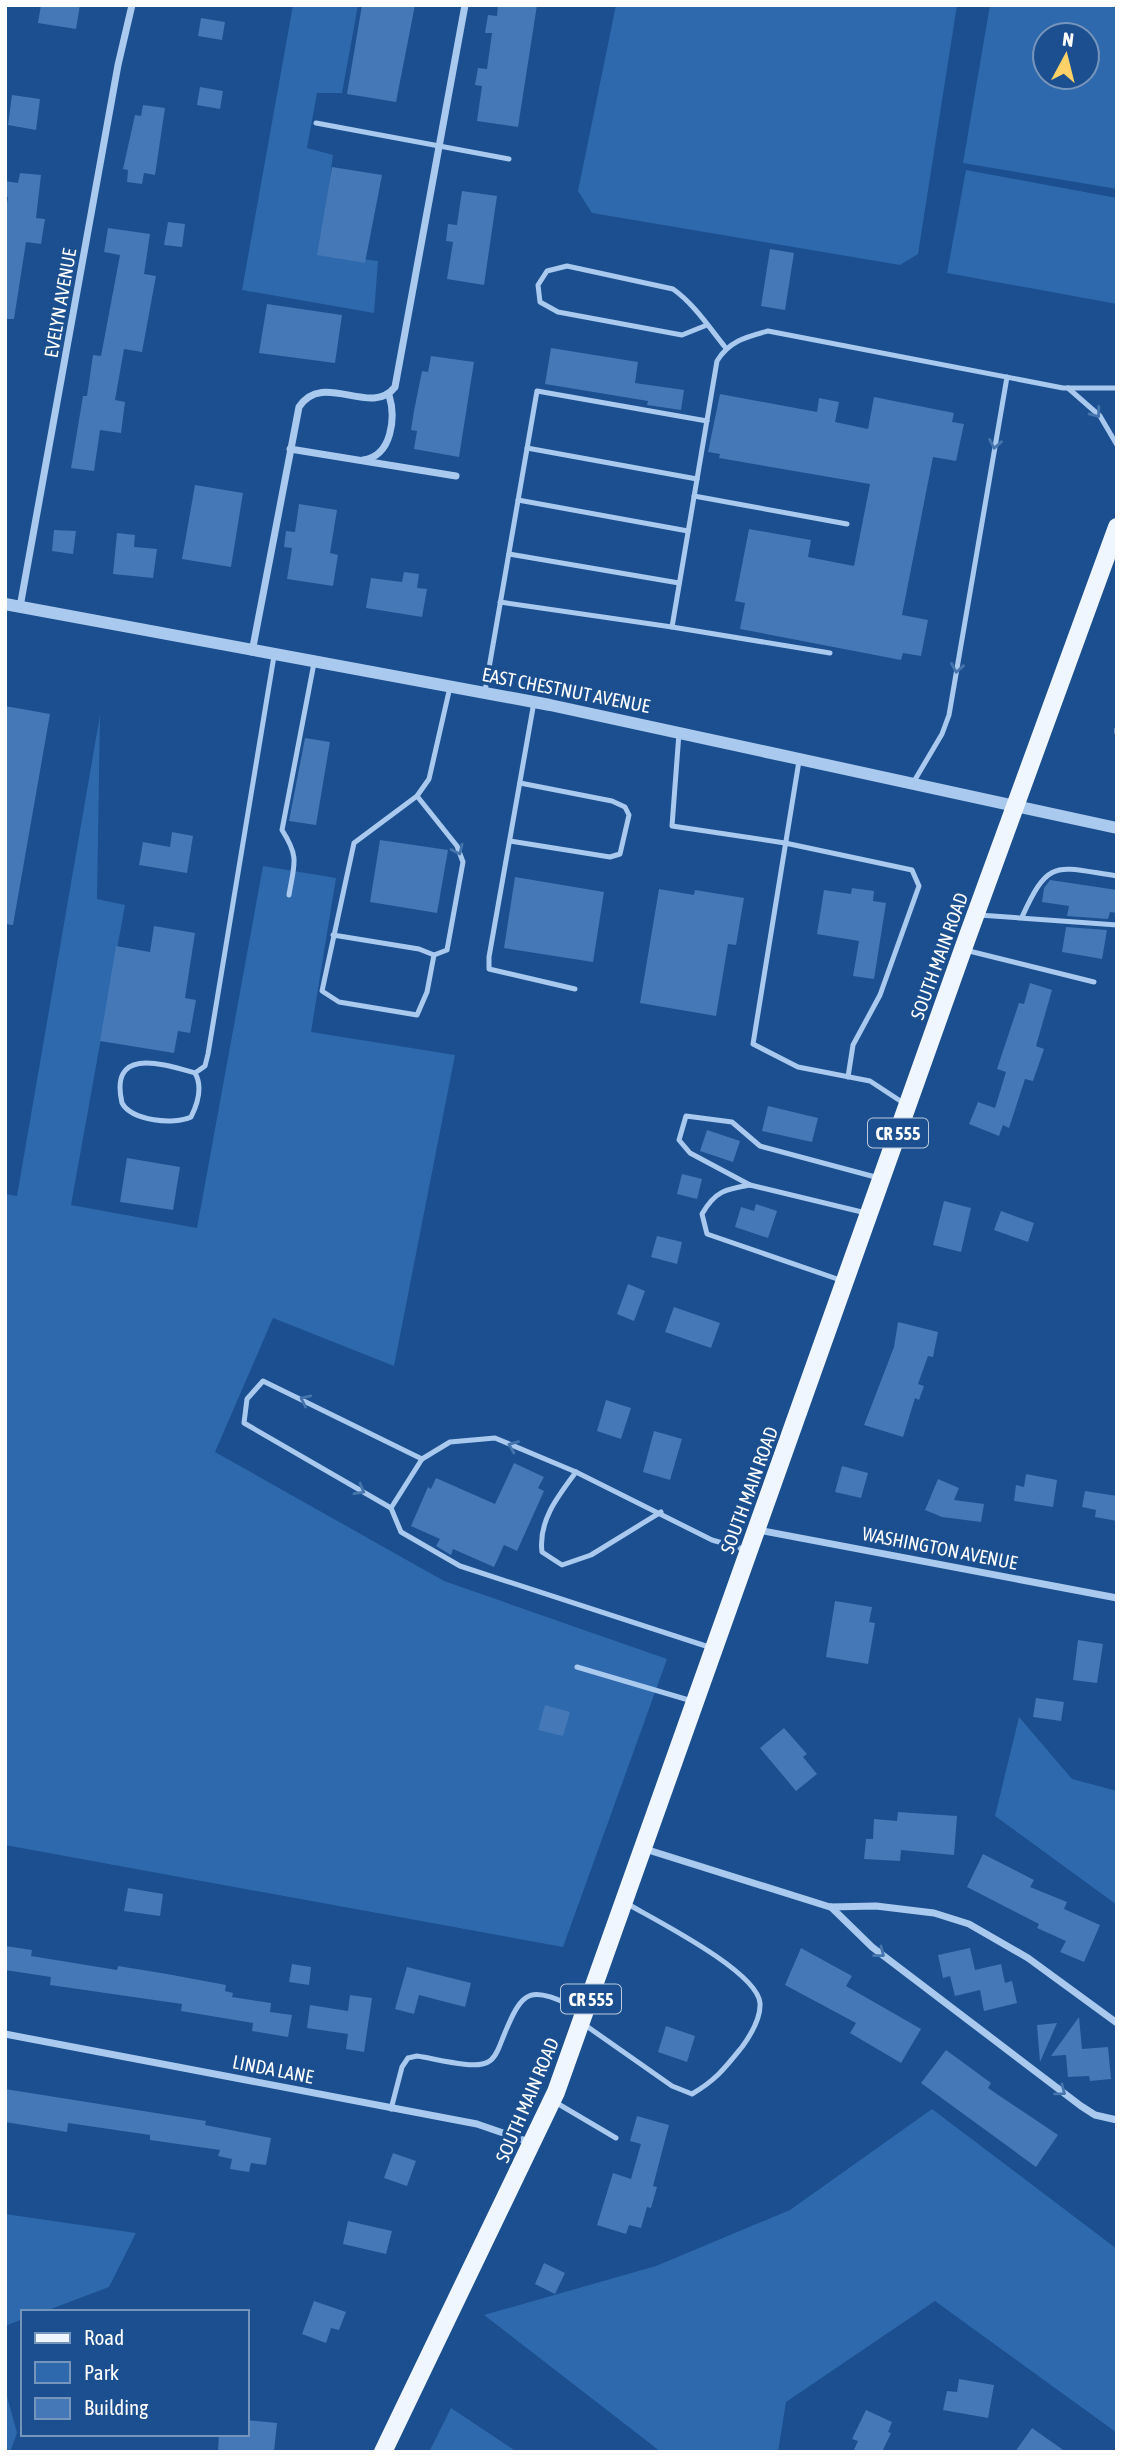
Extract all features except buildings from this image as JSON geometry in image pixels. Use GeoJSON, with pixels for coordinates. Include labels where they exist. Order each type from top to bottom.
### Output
{"type":"FeatureCollection","features":[{"type":"Feature","properties":{"kind":"main road","name":"SOUTH MAIN ROAD"},"geometry":{"type":"LineString","coordinates":[[383,2452],[533,2144],[584,2018],[962,949],[1117,527]]}},
{"type":"Feature","properties":{"kind":"street","name":"EVELYN AVENUE"},"geometry":{"type":"LineString","coordinates":[[20,607],[118,65],[132,5]]}},
{"type":"Feature","properties":{"kind":"street"},"geometry":{"type":"LineString","coordinates":[[251,652],[299,407],[311,394],[321,391],[377,399],[389,395],[395,387],[465,5]]}},
{"type":"Feature","properties":{"kind":"street"},"geometry":{"type":"LineString","coordinates":[[359,461],[376,457],[386,444],[392,408],[389,395]]}},
{"type":"Feature","properties":{"kind":"street"},"geometry":{"type":"LineString","coordinates":[[290,449],[456,476]]}},
{"type":"Feature","properties":{"kind":"street","name":"EAST CHESTNUT AVENUE"},"geometry":{"type":"LineString","coordinates":[[5,604],[251,652],[534,702],[1014,808],[1117,828]]}},
{"type":"Feature","properties":{"kind":"street","name":"WASHINGTON AVENUE"},"geometry":{"type":"LineString","coordinates":[[757,1529],[1117,1598]]}},
{"type":"Feature","properties":{"kind":"street"},"geometry":{"type":"LineString","coordinates":[[644,1849],[830,1907],[876,1906],[934,1913],[969,1924],[1028,1958],[1117,2023]]}},
{"type":"Feature","properties":{"kind":"street"},"geometry":{"type":"LineString","coordinates":[[830,1907],[872,1947],[1081,2106],[1095,2115],[1117,2120]]}},
{"type":"Feature","properties":{"kind":"street","name":"LINDA LANE"},"geometry":{"type":"LineString","coordinates":[[5,2034],[477,2124],[533,2144]]}},
{"type":"Feature","properties":{"kind":"lane"},"geometry":{"type":"LineString","coordinates":[[316,123],[509,159]]}},
{"type":"Feature","properties":{"kind":"lane"},"geometry":{"type":"LineString","coordinates":[[707,325],[682,335],[558,312],[540,302],[538,285],[547,271],[567,266],[673,289],[686,298],[725,347]]}},
{"type":"Feature","properties":{"kind":"lane"},"geometry":{"type":"LineString","coordinates":[[672,627],[717,361],[725,347],[744,337],[768,331],[1068,388],[1117,388]]}},
{"type":"Feature","properties":{"kind":"lane"},"geometry":{"type":"LineString","coordinates":[[912,785],[942,734],[948,715],[1007,377]]}},
{"type":"Feature","properties":{"kind":"lane"},"geometry":{"type":"LineString","coordinates":[[1068,388],[1100,416],[1117,446]]}},
{"type":"Feature","properties":{"kind":"lane"},"geometry":{"type":"LineString","coordinates":[[485,693],[537,391],[707,421]]}},
{"type":"Feature","properties":{"kind":"lane"},"geometry":{"type":"LineString","coordinates":[[527,448],[697,479]]}},
{"type":"Feature","properties":{"kind":"lane"},"geometry":{"type":"LineString","coordinates":[[694,496],[847,524]]}},
{"type":"Feature","properties":{"kind":"lane"},"geometry":{"type":"LineString","coordinates":[[518,500],[688,531]]}},
{"type":"Feature","properties":{"kind":"lane"},"geometry":{"type":"LineString","coordinates":[[509,554],[679,583]]}},
{"type":"Feature","properties":{"kind":"lane"},"geometry":{"type":"LineString","coordinates":[[500,602],[830,653]]}},
{"type":"Feature","properties":{"kind":"lane"},"geometry":{"type":"LineString","coordinates":[[195,1073],[205,1066],[208,1054],[274,656]]}},
{"type":"Feature","properties":{"kind":"lane"},"geometry":{"type":"LineString","coordinates":[[289,895],[295,857],[294,848],[282,830],[314,663]]}},
{"type":"Feature","properties":{"kind":"lane"},"geometry":{"type":"LineString","coordinates":[[434,955],[427,992],[417,1015],[339,1002],[322,991],[354,843],[417,796],[429,779],[450,687]]}},
{"type":"Feature","properties":{"kind":"lane"},"geometry":{"type":"LineString","coordinates":[[534,702],[489,970],[575,989]]}},
{"type":"Feature","properties":{"kind":"lane"},"geometry":{"type":"LineString","coordinates":[[679,733],[672,827],[785,843],[912,870],[919,886],[880,995],[853,1045],[848,1077]]}},
{"type":"Feature","properties":{"kind":"lane"},"geometry":{"type":"LineString","coordinates":[[799,760],[753,1044],[798,1067],[870,1081],[907,1106]]}},
{"type":"Feature","properties":{"kind":"lane"},"geometry":{"type":"LineString","coordinates":[[510,841],[611,857],[620,854],[629,815],[625,807],[612,801],[520,783]]}},
{"type":"Feature","properties":{"kind":"lane"},"geometry":{"type":"LineString","coordinates":[[333,935],[419,949],[434,955],[447,950],[463,862],[452,838],[417,796]]}},
{"type":"Feature","properties":{"kind":"lane"},"geometry":{"type":"LineString","coordinates":[[1022,917],[1036,886],[1051,871],[1070,869],[1117,876]]}},
{"type":"Feature","properties":{"kind":"lane"},"geometry":{"type":"LineString","coordinates":[[976,915],[1117,925]]}},
{"type":"Feature","properties":{"kind":"lane"},"geometry":{"type":"LineString","coordinates":[[962,949],[1094,982]]}},
{"type":"Feature","properties":{"kind":"lane"},"geometry":{"type":"LineString","coordinates":[[139,1062],[166,1065],[195,1073],[200,1091],[195,1110],[191,1117],[182,1121],[135,1115],[122,1103],[124,1072],[131,1065],[139,1062]]}},
{"type":"Feature","properties":{"kind":"lane"},"geometry":{"type":"LineString","coordinates":[[750,1185],[690,1153],[680,1140],[686,1116],[732,1122],[760,1146],[882,1179]]}},
{"type":"Feature","properties":{"kind":"lane"},"geometry":{"type":"LineString","coordinates":[[846,1282],[707,1234],[702,1214],[711,1198],[731,1188],[750,1185],[774,1188],[869,1214]]}},
{"type":"Feature","properties":{"kind":"lane"},"geometry":{"type":"LineString","coordinates":[[422,1458],[263,1381],[247,1399],[244,1423],[391,1508],[401,1532],[460,1566],[714,1649]]}},
{"type":"Feature","properties":{"kind":"lane"},"geometry":{"type":"LineString","coordinates":[[391,1508],[422,1458],[450,1442],[495,1438],[576,1472],[712,1540],[750,1551]]}},
{"type":"Feature","properties":{"kind":"lane"},"geometry":{"type":"LineString","coordinates":[[576,1472],[555,1500],[540,1536],[542,1552],[562,1564],[591,1556],[661,1513]]}},
{"type":"Feature","properties":{"kind":"lane"},"geometry":{"type":"LineString","coordinates":[[577,1667],[695,1702]]}},
{"type":"Feature","properties":{"kind":"lane"},"geometry":{"type":"LineString","coordinates":[[391,2109],[402,2067],[408,2058],[417,2056],[474,2065],[487,2063],[498,2052],[515,2007],[525,1996],[537,1993],[584,2018],[672,2086],[692,2094],[715,2081],[752,2034],[760,2004],[751,1982],[706,1950],[625,1902]]}},
{"type":"Feature","properties":{"kind":"lane"},"geometry":{"type":"LineString","coordinates":[[552,2101],[616,2138]]}},
{"type":"Feature","properties":{"kind":"green space"},"geometry":{"type":"Polygon","coordinates":[[[293,5],[358,5],[342,93],[317,93],[307,148],[333,155],[320,254],[378,261],[374,313],[242,290],[293,5]]]}},
{"type":"Feature","properties":{"kind":"green space"},"geometry":{"type":"Polygon","coordinates":[[[616,5],[957,5],[918,254],[900,265],[592,213],[578,191],[616,5]]]}},
{"type":"Feature","properties":{"kind":"green space"},"geometry":{"type":"Polygon","coordinates":[[[990,5],[1117,5],[1117,189],[963,163],[990,5]]]}},
{"type":"Feature","properties":{"kind":"green space"},"geometry":{"type":"Polygon","coordinates":[[[966,170],[1117,198],[1117,304],[947,273],[966,170]]]}},
{"type":"Feature","properties":{"kind":"green space"},"geometry":{"type":"Polygon","coordinates":[[[100,715],[97,899],[125,905],[71,1205],[197,1228],[263,866],[336,878],[311,1032],[455,1055],[394,1366],[273,1318],[215,1452],[444,1581],[667,1659],[563,1947],[5,1845],[5,1194],[17,1196],[100,715]]]}},
{"type":"Feature","properties":{"kind":"green space"},"geometry":{"type":"Polygon","coordinates":[[[1019,1717],[1072,1779],[1117,1791],[1117,1905],[995,1816],[1019,1717]]]}},
{"type":"Feature","properties":{"kind":"green space"},"geometry":{"type":"Polygon","coordinates":[[[932,2109],[1117,2249],[1117,2433],[935,2301],[786,2402],[778,2452],[661,2452],[484,2315],[656,2266],[790,2210],[932,2109]]]}},
{"type":"Feature","properties":{"kind":"green space"},"geometry":{"type":"Polygon","coordinates":[[[5,2214],[136,2233],[109,2287],[48,2310],[21,2310],[21,2320],[5,2326],[5,2214]]]}},
{"type":"Feature","properties":{"kind":"green space"},"geometry":{"type":"Polygon","coordinates":[[[5,2389],[17,2433],[10,2452],[5,2452],[5,2389]]]}},
{"type":"Feature","properties":{"kind":"green space"},"geometry":{"type":"Polygon","coordinates":[[[451,2408],[517,2452],[429,2452],[451,2408]]]}}]}
